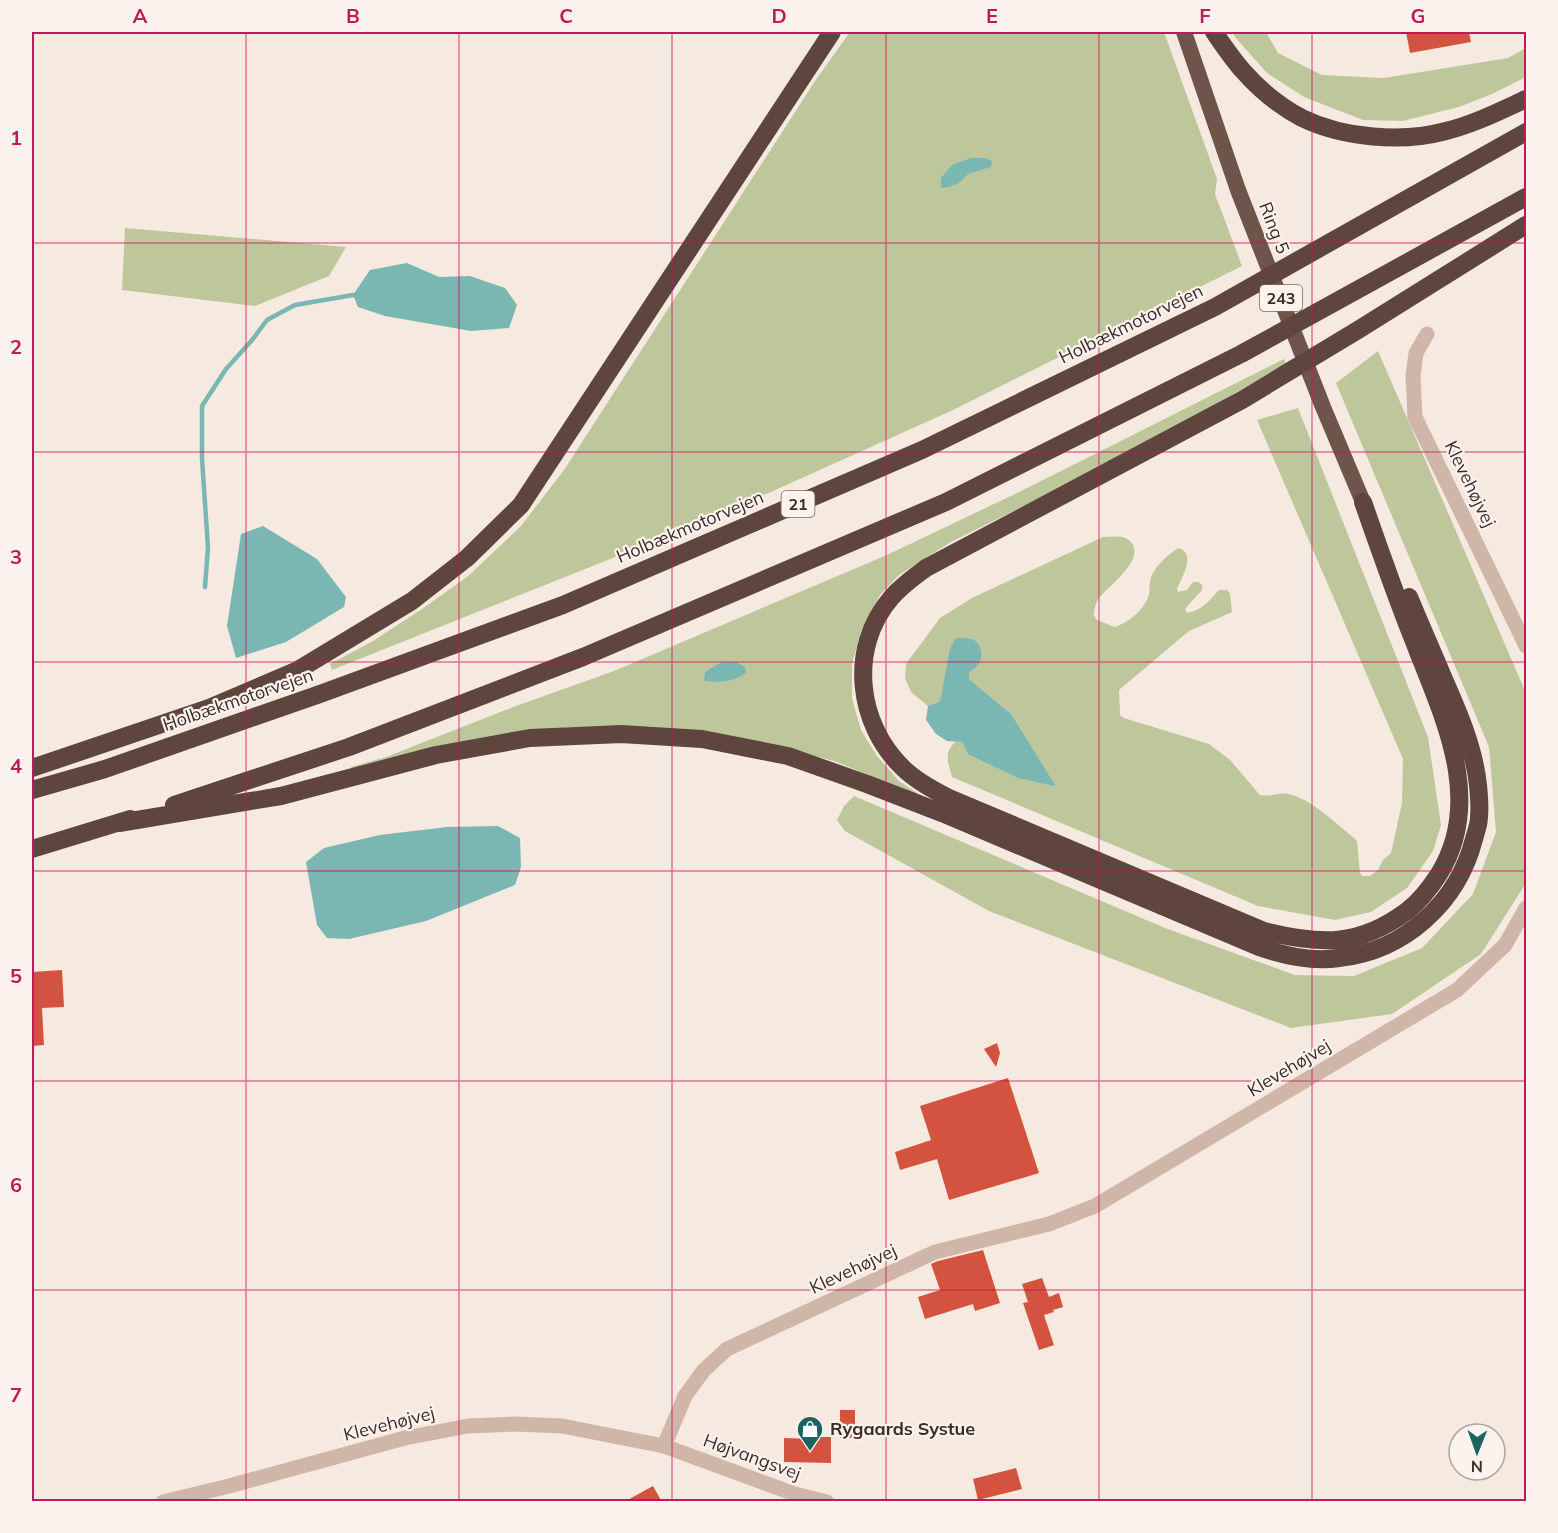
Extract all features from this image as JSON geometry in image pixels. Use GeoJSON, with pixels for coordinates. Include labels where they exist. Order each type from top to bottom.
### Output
{"type":"FeatureCollection","features":[{"type":"Feature","properties":{"kind":"highway"},"geometry":{"type":"LineString","coordinates":[[32,768],[210,708],[298,670],[412,601],[467,558],[521,505],[832,32]]}},
{"type":"Feature","properties":{"kind":"highway","name":"Ring 5"},"geometry":{"type":"LineString","coordinates":[[1184,32],[1238,190],[1323,407],[1363,502]]}},
{"type":"Feature","properties":{"kind":"highway"},"geometry":{"type":"LineString","coordinates":[[1214,32],[1243,72],[1272,98],[1302,118],[1336,130],[1370,136],[1406,138],[1445,132],[1486,118],[1527,99]]}},
{"type":"Feature","properties":{"kind":"highway","name":"Holbækmotorvejen"},"geometry":{"type":"LineString","coordinates":[[32,790],[105,769],[320,694],[563,605],[911,454],[1215,307],[1527,132]]}},
{"type":"Feature","properties":{"kind":"highway"},"geometry":{"type":"LineString","coordinates":[[32,849],[119,823],[349,747],[561,666],[946,502],[1241,354],[1527,197]]}},
{"type":"Feature","properties":{"kind":"highway"},"geometry":{"type":"LineString","coordinates":[[1363,502],[1449,735],[1460,787],[1460,814],[1453,847],[1444,866],[1432,886],[1417,903],[1377,929],[1359,936],[1336,940],[1311,940],[1264,931],[926,787],[888,752],[875,729],[867,709],[863,689],[864,652],[870,633],[890,599],[906,583],[926,568],[1242,400],[1527,225]]}},
{"type":"Feature","properties":{"kind":"highway"},"geometry":{"type":"LineString","coordinates":[[119,823],[281,796],[436,755],[530,738],[621,734],[702,739],[788,756],[867,784],[942,813],[1259,947],[1284,955],[1309,959],[1339,958],[1363,953],[1387,945],[1430,917],[1461,876],[1471,852],[1479,817],[1475,764],[1466,732],[1401,577],[1363,502]]}},
{"type":"Feature","properties":{"kind":"street","name":"Klevehøjvej"},"geometry":{"type":"LineString","coordinates":[[1427,334],[1416,353],[1413,376],[1415,417],[1527,646]]}},
{"type":"Feature","properties":{"kind":"street","name":"Klevehøjvej"},"geometry":{"type":"LineString","coordinates":[[163,1502],[405,1438],[468,1426],[516,1424],[562,1426],[664,1446],[685,1396],[704,1370],[727,1349],[935,1252],[1049,1224],[1095,1206],[1457,990],[1504,945],[1527,908]]}},
{"type":"Feature","properties":{"kind":"street","name":"Højvangsvej"},"geometry":{"type":"LineString","coordinates":[[664,1446],[795,1494],[827,1502]]}},
{"type":"Feature","properties":{"kind":"green space"},"geometry":{"type":"Polygon","coordinates":[[[850,32],[1164,32],[1217,179],[1215,194],[1242,266],[953,410],[773,491],[643,546],[332,670],[330,664],[373,641],[467,577],[521,526],[564,470],[815,81],[850,32]]]}},
{"type":"Feature","properties":{"kind":"green space"},"geometry":{"type":"Polygon","coordinates":[[[1232,32],[1266,32],[1278,53],[1322,75],[1384,78],[1508,58],[1526,48],[1526,77],[1459,107],[1403,121],[1363,120],[1304,97],[1267,73],[1232,32]]]}},
{"type":"Feature","properties":{"kind":"green space"},"geometry":{"type":"Polygon","coordinates":[[[125,228],[346,247],[329,276],[255,306],[122,290],[125,228]]]}},
{"type":"Feature","properties":{"kind":"green space"},"geometry":{"type":"Polygon","coordinates":[[[1378,351],[1526,693],[1526,883],[1481,954],[1392,1014],[1291,1028],[989,911],[845,831],[837,820],[844,806],[854,796],[1165,928],[1295,975],[1354,976],[1422,948],[1473,894],[1496,832],[1489,747],[1336,383],[1378,351]]]}},
{"type":"Feature","properties":{"kind":"green space"},"geometry":{"type":"Polygon","coordinates":[[[1284,359],[1286,364],[1120,458],[951,542],[899,575],[880,595],[861,631],[852,664],[852,698],[861,730],[877,756],[899,781],[923,797],[834,761],[792,750],[630,726],[573,727],[514,732],[351,771],[351,767],[386,757],[516,706],[614,671],[887,555],[1017,493],[1284,359]]]}},
{"type":"Feature","properties":{"kind":"green space"},"geometry":{"type":"Polygon","coordinates":[[[1298,408],[1428,737],[1441,825],[1433,851],[1407,888],[1371,912],[1335,920],[1258,906],[952,777],[948,754],[956,741],[963,742],[1011,714],[969,679],[969,673],[979,664],[941,697],[939,702],[928,706],[912,693],[905,679],[906,664],[940,618],[972,598],[1103,537],[1126,538],[1132,544],[1135,552],[1129,566],[1099,598],[1095,609],[1094,616],[1097,620],[1115,627],[1120,625],[1131,619],[1144,606],[1154,571],[1178,548],[1187,555],[1187,566],[1177,589],[1178,592],[1187,590],[1193,582],[1202,585],[1202,590],[1185,609],[1187,613],[1201,607],[1219,590],[1227,590],[1230,594],[1232,612],[1189,631],[1119,690],[1120,715],[1209,744],[1230,760],[1260,795],[1289,794],[1314,806],[1357,841],[1360,873],[1362,876],[1370,876],[1378,870],[1383,860],[1391,853],[1402,803],[1403,759],[1257,420],[1298,408]]]}},
{"type":"Feature","properties":{"kind":"water"},"geometry":{"type":"Polygon","coordinates":[[[971,158],[985,158],[992,161],[991,167],[968,174],[959,183],[941,188],[941,178],[952,165],[971,158]]]}},
{"type":"Feature","properties":{"kind":"water"},"geometry":{"type":"Polygon","coordinates":[[[407,263],[439,277],[470,276],[505,288],[517,305],[509,328],[471,331],[385,316],[358,307],[353,295],[370,270],[407,263]]]}},
{"type":"Feature","properties":{"kind":"water"},"geometry":{"type":"Polygon","coordinates":[[[263,526],[317,559],[346,597],[344,607],[286,642],[236,658],[227,626],[241,534],[263,526]]]}},
{"type":"Feature","properties":{"kind":"water"},"geometry":{"type":"Polygon","coordinates":[[[956,638],[971,639],[979,644],[981,659],[969,673],[969,679],[1011,714],[1054,786],[1018,778],[968,754],[963,742],[947,741],[936,734],[926,720],[928,706],[939,702],[941,697],[950,648],[956,638]]]}},
{"type":"Feature","properties":{"kind":"water"},"geometry":{"type":"Polygon","coordinates":[[[722,662],[736,662],[745,667],[746,673],[726,681],[704,681],[705,672],[722,662]]]}},
{"type":"Feature","properties":{"kind":"water"},"geometry":{"type":"Polygon","coordinates":[[[498,826],[520,838],[521,867],[515,885],[426,921],[349,939],[327,938],[317,925],[306,862],[324,848],[380,835],[447,827],[498,826]]]}},
{"type":"Feature","properties":{"kind":"building"},"geometry":{"type":"Polygon","coordinates":[[[1406,32],[1469,32],[1471,42],[1410,53],[1406,32]]]}},
{"type":"Feature","properties":{"kind":"building"},"geometry":{"type":"Polygon","coordinates":[[[62,970],[64,1007],[42,1008],[44,1045],[32,1046],[32,972],[62,970]]]}},
{"type":"Feature","properties":{"kind":"building"},"geometry":{"type":"Polygon","coordinates":[[[997,1043],[1000,1053],[996,1067],[984,1049],[997,1043]]]}},
{"type":"Feature","properties":{"kind":"building"},"geometry":{"type":"Polygon","coordinates":[[[1008,1078],[1039,1173],[949,1200],[937,1159],[900,1170],[895,1152],[931,1140],[920,1106],[1008,1078]]]}},
{"type":"Feature","properties":{"kind":"building"},"geometry":{"type":"Polygon","coordinates":[[[983,1250],[1000,1303],[975,1311],[973,1304],[925,1319],[918,1297],[940,1290],[931,1264],[983,1250]]]}},
{"type":"Feature","properties":{"kind":"building"},"geometry":{"type":"Polygon","coordinates":[[[1042,1278],[1049,1297],[1059,1293],[1063,1307],[1044,1315],[1054,1345],[1039,1350],[1023,1303],[1028,1302],[1022,1284],[1042,1278]]]}},
{"type":"Feature","properties":{"kind":"building"},"geometry":{"type":"Polygon","coordinates":[[[840,1410],[855,1410],[855,1438],[840,1438],[840,1410]]]}},
{"type":"Feature","properties":{"kind":"building"},"geometry":{"type":"Polygon","coordinates":[[[814,1437],[831,1437],[831,1463],[784,1462],[784,1438],[814,1439],[814,1437]]]}},
{"type":"Feature","properties":{"kind":"building"},"geometry":{"type":"Polygon","coordinates":[[[1016,1468],[1022,1489],[978,1500],[973,1479],[1016,1468]]]}},
{"type":"Feature","properties":{"kind":"building"},"geometry":{"type":"Polygon","coordinates":[[[653,1486],[662,1502],[624,1502],[653,1486]]]}},
{"type":"Feature","properties":{"kind":"waterway"},"geometry":{"type":"LineString","coordinates":[[205,587],[208,547],[202,459],[202,406],[226,369],[267,320],[295,305],[353,295]]}},
{"type":"Feature","properties":{"kind":"place","name":"Rygaards Systue"},"geometry":{"type":"Point","coordinates":[810,1452]}}]}
